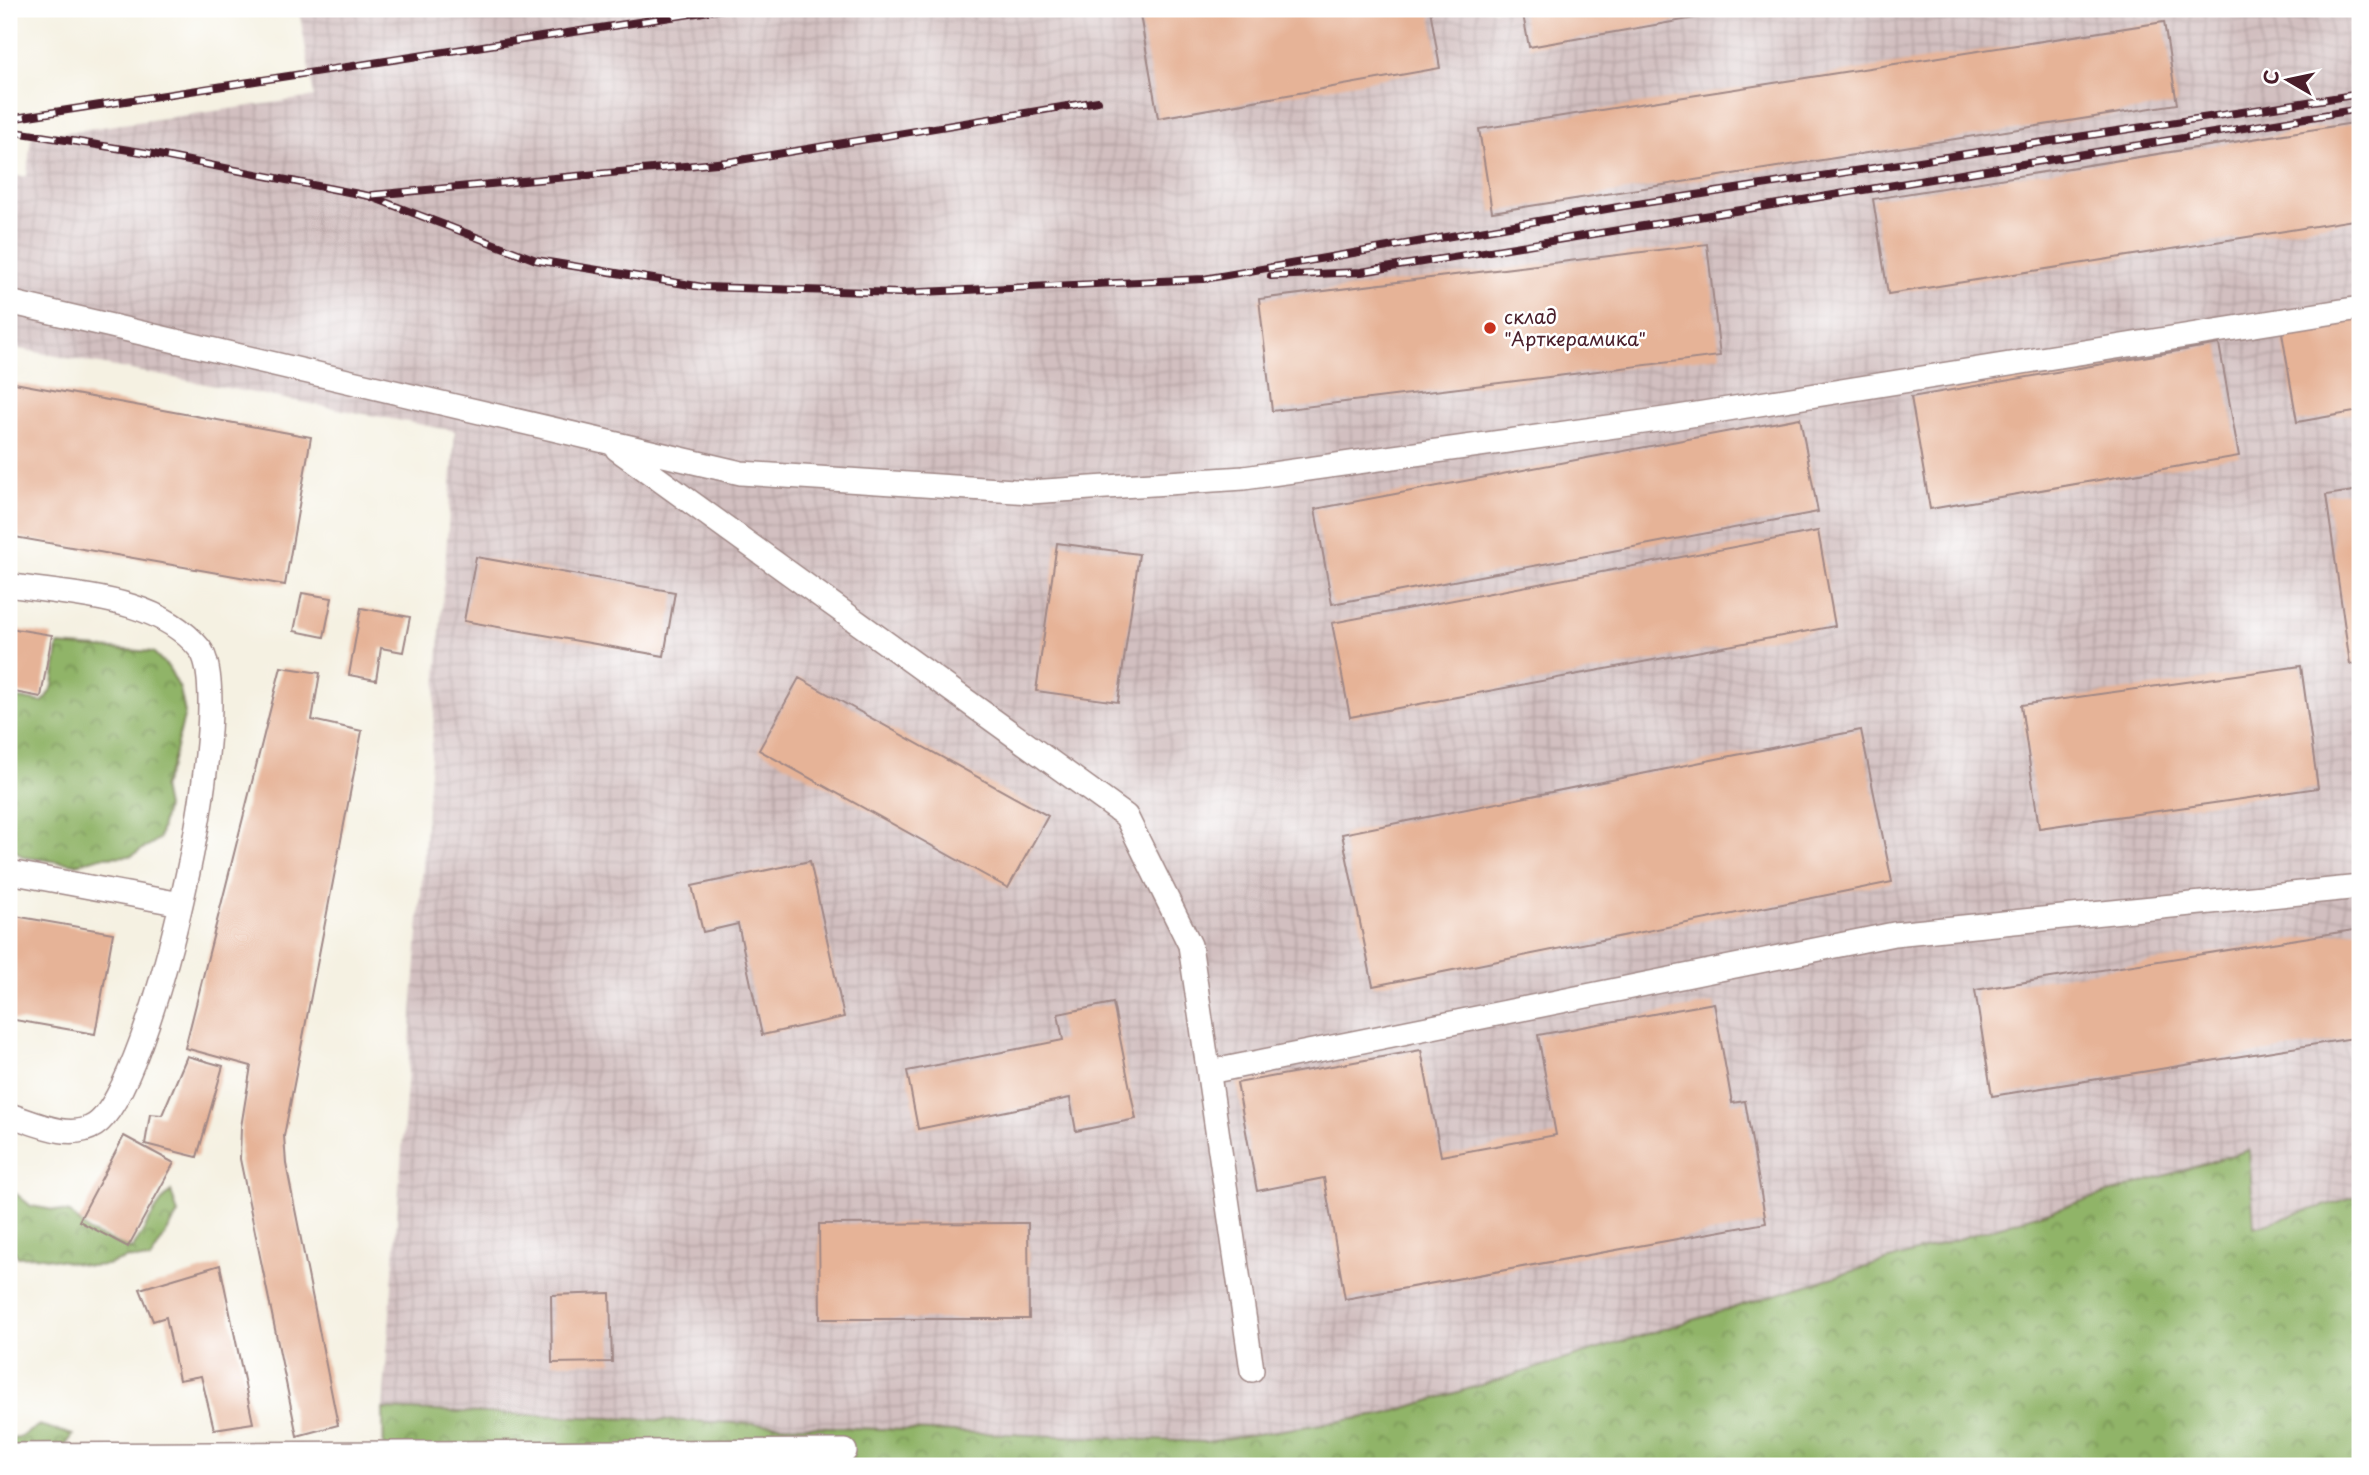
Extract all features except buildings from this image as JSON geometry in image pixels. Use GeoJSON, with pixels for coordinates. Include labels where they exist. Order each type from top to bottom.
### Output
{"type":"FeatureCollection","features":[{"type":"Feature","properties":{"kind":"lane"},"geometry":{"type":"LineString","coordinates":[[9,302],[741,473],[1030,492],[1244,478],[1672,418],[2360,308]]}},
{"type":"Feature","properties":{"kind":"lane"},"geometry":{"type":"LineString","coordinates":[[608,443],[1126,816],[1190,945],[1252,1370]]}},
{"type":"Feature","properties":{"kind":"lane"},"geometry":{"type":"LineString","coordinates":[[9,585],[130,604],[160,615],[201,651],[209,678],[210,714],[203,779],[181,904],[158,995],[136,1057],[110,1109],[97,1124],[77,1132],[9,1115]]}},
{"type":"Feature","properties":{"kind":"lane"},"geometry":{"type":"LineString","coordinates":[[9,873],[181,904]]}},
{"type":"Feature","properties":{"kind":"lane"},"geometry":{"type":"LineString","coordinates":[[1209,1072],[1894,934],[2360,887]]}},
{"type":"Feature","properties":{"kind":"lane"},"geometry":{"type":"LineString","coordinates":[[9,1455],[845,1451]]}},
{"type":"Feature","properties":{"kind":"shaded area"},"geometry":{"type":"Polygon","coordinates":[[[299,9],[2360,9],[2360,1195],[2253,1227],[2248,1150],[1386,1414],[1205,1442],[383,1409],[455,431],[9,347],[9,176],[27,176],[31,137],[314,97],[299,9]]]}},
{"type":"Feature","properties":{"kind":"green space"},"geometry":{"type":"Polygon","coordinates":[[[58,645],[153,652],[169,668],[180,689],[185,713],[171,767],[162,787],[166,807],[159,839],[131,856],[101,857],[76,864],[23,857],[9,845],[9,697],[43,702],[53,686],[58,645]]]}},
{"type":"Feature","properties":{"kind":"green space"},"geometry":{"type":"Polygon","coordinates":[[[2249,1150],[2254,1227],[2360,1195],[2360,1466],[384,1466],[383,1409],[1205,1442],[1386,1414],[2249,1150]]]}},
{"type":"Feature","properties":{"kind":"green space"},"geometry":{"type":"Polygon","coordinates":[[[9,1188],[31,1206],[70,1213],[89,1232],[132,1249],[155,1211],[171,1191],[178,1214],[150,1260],[128,1258],[107,1265],[89,1266],[37,1256],[18,1257],[9,1243],[9,1188]]]}},
{"type":"Feature","properties":{"kind":"green space"},"geometry":{"type":"Polygon","coordinates":[[[39,1425],[73,1435],[55,1460],[33,1458],[44,1466],[9,1466],[9,1439],[19,1438],[39,1425]]]}},
{"type":"Feature","properties":{"kind":"railway"},"geometry":{"type":"LineString","coordinates":[[9,119],[723,9]]}},
{"type":"Feature","properties":{"kind":"railway"},"geometry":{"type":"LineString","coordinates":[[9,131],[148,153],[369,196],[536,260],[703,287],[900,293],[1204,279],[1624,206],[2360,94]]}},
{"type":"Feature","properties":{"kind":"railway"},"geometry":{"type":"LineString","coordinates":[[372,195],[728,162],[1098,101]]}},
{"type":"Feature","properties":{"kind":"railway"},"geometry":{"type":"LineString","coordinates":[[1271,276],[1361,272],[2360,109]]}},
{"type":"Feature","properties":{"kind":"place","name":"склад \"Арткерамика\""},"geometry":{"type":"Point","coordinates":[1490,328]}}]}
